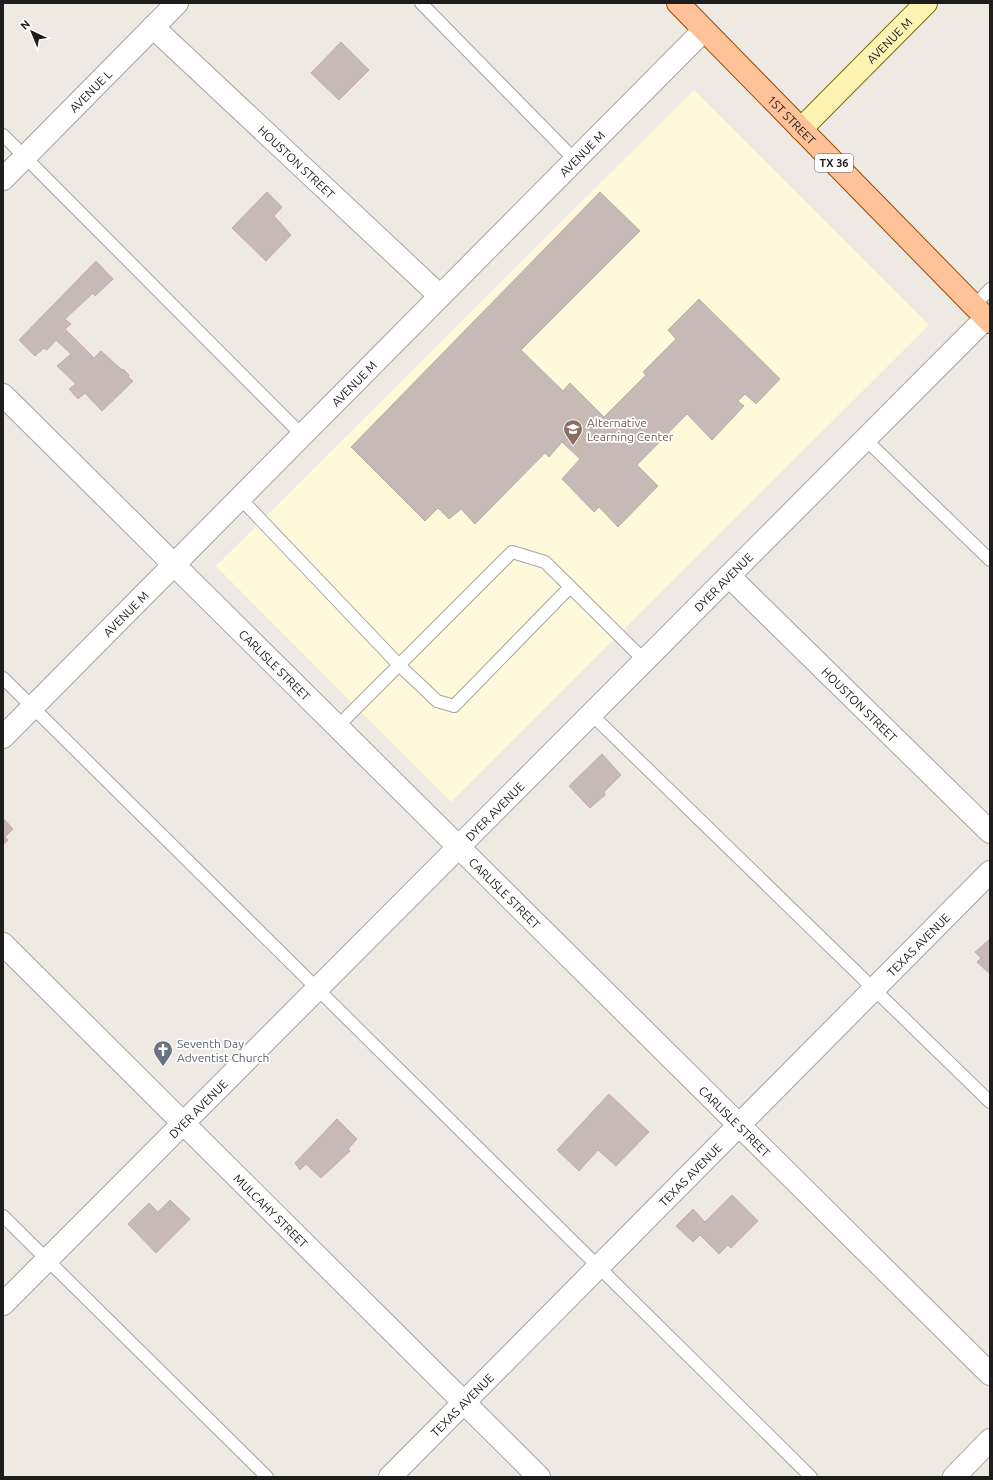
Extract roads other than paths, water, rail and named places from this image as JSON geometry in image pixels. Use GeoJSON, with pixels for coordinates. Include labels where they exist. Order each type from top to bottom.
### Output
{"type":"FeatureCollection","features":[{"type":"Feature","properties":{"kind":"main road","name":"1ST STREET"},"geometry":{"type":"LineString","coordinates":[[678,3],[983,315]]}},
{"type":"Feature","properties":{"kind":"street","name":"AVENUE L"},"geometry":{"type":"LineString","coordinates":[[3,179],[177,3]]}},
{"type":"Feature","properties":{"kind":"street","name":"AVENUE M"},"geometry":{"type":"LineString","coordinates":[[801,129],[926,3]]}},
{"type":"Feature","properties":{"kind":"street","name":"HOUSTON STREET"},"geometry":{"type":"LineString","coordinates":[[153,27],[440,296]]}},
{"type":"Feature","properties":{"kind":"street","name":"AVENUE M"},"geometry":{"type":"LineString","coordinates":[[3,738],[704,30]]}},
{"type":"Feature","properties":{"kind":"street","name":"DYER AVENUE"},"geometry":{"type":"LineString","coordinates":[[3,1304],[865,439],[983,315]]}},
{"type":"Feature","properties":{"kind":"street","name":"CARLISLE STREET"},"geometry":{"type":"LineString","coordinates":[[3,395],[990,1374]]}},
{"type":"Feature","properties":{"kind":"street","name":"HOUSTON STREET"},"geometry":{"type":"LineString","coordinates":[[729,576],[990,832]]}},
{"type":"Feature","properties":{"kind":"street","name":"TEXAS AVENUE"},"geometry":{"type":"LineString","coordinates":[[390,1477],[990,872]]}},
{"type":"Feature","properties":{"kind":"street","name":"MULCAHY STREET"},"geometry":{"type":"LineString","coordinates":[[3,944],[539,1477]]}},
{"type":"Feature","properties":{"kind":"street"},"geometry":{"type":"LineString","coordinates":[[954,1477],[990,1440]]}},
{"type":"Feature","properties":{"kind":"lane"},"geometry":{"type":"LineString","coordinates":[[421,3],[575,160]]}},
{"type":"Feature","properties":{"kind":"lane"},"geometry":{"type":"LineString","coordinates":[[3,135],[302,435]]}},
{"type":"Feature","properties":{"kind":"lane"},"geometry":{"type":"LineString","coordinates":[[983,315],[990,289]]}},
{"type":"Feature","properties":{"kind":"lane"},"geometry":{"type":"LineString","coordinates":[[865,439],[990,560]]}},
{"type":"Feature","properties":{"kind":"lane"},"geometry":{"type":"LineString","coordinates":[[240,498],[399,665],[437,701],[454,706],[570,587]]}},
{"type":"Feature","properties":{"kind":"lane"},"geometry":{"type":"LineString","coordinates":[[337,727],[512,552],[545,562],[645,661]]}},
{"type":"Feature","properties":{"kind":"lane"},"geometry":{"type":"LineString","coordinates":[[3,678],[811,1477]]}},
{"type":"Feature","properties":{"kind":"lane"},"geometry":{"type":"LineString","coordinates":[[591,714],[990,1102]]}},
{"type":"Feature","properties":{"kind":"lane"},"geometry":{"type":"LineString","coordinates":[[3,1216],[267,1477]]}},
{"type":"Feature","properties":{"kind":"place","name":"Alternative Learning Center"},"geometry":{"type":"Point","coordinates":[573,446]}},
{"type":"Feature","properties":{"kind":"place","name":"Seventh Day Adventist Church"},"geometry":{"type":"Point","coordinates":[163,1067]}}]}
